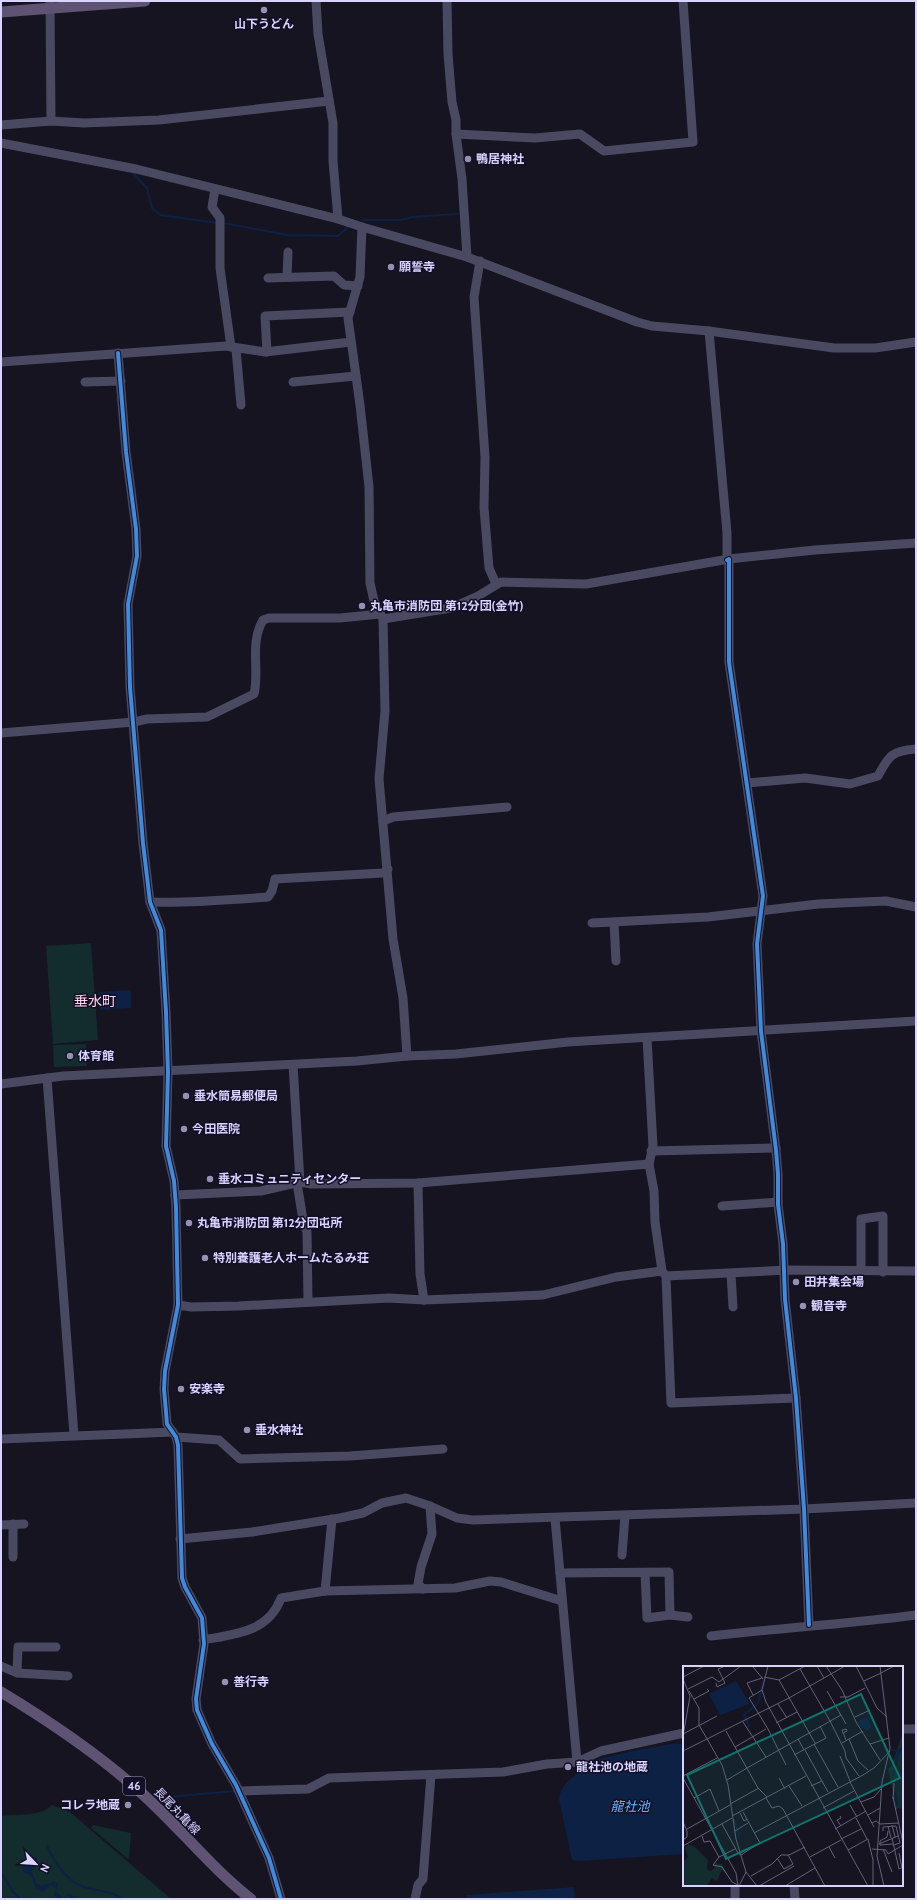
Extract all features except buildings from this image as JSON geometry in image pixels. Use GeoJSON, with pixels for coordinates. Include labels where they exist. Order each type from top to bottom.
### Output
{"type":"FeatureCollection","features":[{"type":"Feature","properties":{"kind":"main road"},"geometry":{"type":"LineString","coordinates":[[1,12],[50,4],[145,1]]}},
{"type":"Feature","properties":{"kind":"main road","name":"長尾丸亀線"},"geometry":{"type":"LineString","coordinates":[[1,1692],[39,1715],[92,1751],[138,1789],[204,1857],[251,1899]]}},
{"type":"Feature","properties":{"kind":"street"},"geometry":{"type":"LineString","coordinates":[[316,1],[318,34],[334,137],[333,161],[338,219]]}},
{"type":"Feature","properties":{"kind":"street"},"geometry":{"type":"LineString","coordinates":[[447,1],[448,54],[452,102],[456,120],[456,134],[462,179],[467,257]]}},
{"type":"Feature","properties":{"kind":"street"},"geometry":{"type":"LineString","coordinates":[[456,134],[535,138],[580,134],[604,151],[693,142],[683,1]]}},
{"type":"Feature","properties":{"kind":"street"},"geometry":{"type":"LineString","coordinates":[[50,4],[51,122]]}},
{"type":"Feature","properties":{"kind":"street"},"geometry":{"type":"LineString","coordinates":[[1,125],[51,122],[84,123],[159,120],[329,101]]}},
{"type":"Feature","properties":{"kind":"street"},"geometry":{"type":"LineString","coordinates":[[1,143],[136,170],[338,219],[480,261],[637,322],[652,326],[709,331],[834,348],[876,348],[916,342]]}},
{"type":"Feature","properties":{"kind":"street"},"geometry":{"type":"LineString","coordinates":[[215,189],[212,207],[220,218],[220,268],[234,348],[241,405]]}},
{"type":"Feature","properties":{"kind":"street"},"geometry":{"type":"LineString","coordinates":[[362,227],[361,261],[358,286],[348,318],[369,487],[370,583],[374,601],[381,617],[385,711],[379,779],[393,939],[403,998],[407,1056]]}},
{"type":"Feature","properties":{"kind":"street"},"geometry":{"type":"LineString","coordinates":[[286,277],[288,252]]}},
{"type":"Feature","properties":{"kind":"street"},"geometry":{"type":"LineString","coordinates":[[480,261],[474,297],[485,457],[484,508],[489,568],[496,584]]}},
{"type":"Feature","properties":{"kind":"street"},"geometry":{"type":"LineString","coordinates":[[268,278],[334,276],[344,285],[358,286]]}},
{"type":"Feature","properties":{"kind":"street"},"geometry":{"type":"LineString","coordinates":[[267,352],[265,316],[350,312]]}},
{"type":"Feature","properties":{"kind":"street"},"geometry":{"type":"LineString","coordinates":[[709,331],[727,533],[729,662],[763,896],[757,944],[761,1031],[776,1148],[778,1202],[783,1244],[785,1299],[796,1398],[804,1509],[809,1625]]}},
{"type":"Feature","properties":{"kind":"street"},"geometry":{"type":"LineString","coordinates":[[1,362],[118,353],[234,348],[267,352],[351,342]]}},
{"type":"Feature","properties":{"kind":"street"},"geometry":{"type":"LineString","coordinates":[[118,353],[126,452],[136,529],[137,556],[128,612],[130,687],[143,844],[150,902],[161,930],[168,1072],[166,1146],[175,1195],[178,1244],[178,1305],[165,1371],[164,1388],[167,1424],[174,1435],[178,1452],[182,1578],[185,1587],[202,1618],[203,1640],[196,1699],[197,1710],[212,1744],[239,1791],[270,1858],[281,1899]]}},
{"type":"Feature","properties":{"kind":"street"},"geometry":{"type":"LineString","coordinates":[[293,382],[356,376]]}},
{"type":"Feature","properties":{"kind":"street"},"geometry":{"type":"LineString","coordinates":[[85,382],[121,381]]}},
{"type":"Feature","properties":{"kind":"street"},"geometry":{"type":"LineString","coordinates":[[1,733],[134,722],[147,719],[207,717],[254,694],[256,640],[258,629],[263,620],[269,618],[381,617],[451,608],[478,596],[501,582],[586,584],[728,559],[815,550],[916,543]]}},
{"type":"Feature","properties":{"kind":"street"},"geometry":{"type":"LineString","coordinates":[[747,783],[805,778],[850,784],[878,776],[885,762],[898,750],[916,749]]}},
{"type":"Feature","properties":{"kind":"street"},"geometry":{"type":"LineString","coordinates":[[383,821],[393,817],[506,807]]}},
{"type":"Feature","properties":{"kind":"street"},"geometry":{"type":"LineString","coordinates":[[150,902],[189,903],[250,900],[268,897],[272,892],[275,878],[383,873],[388,869]]}},
{"type":"Feature","properties":{"kind":"street"},"geometry":{"type":"LineString","coordinates":[[592,923],[708,917],[818,904],[886,901],[916,907]]}},
{"type":"Feature","properties":{"kind":"street"},"geometry":{"type":"LineString","coordinates":[[614,922],[616,961]]}},
{"type":"Feature","properties":{"kind":"street"},"geometry":{"type":"LineString","coordinates":[[1,1084],[47,1078],[456,1054],[568,1042],[916,1021]]}},
{"type":"Feature","properties":{"kind":"street"},"geometry":{"type":"LineString","coordinates":[[647,1038],[653,1146],[650,1164],[654,1191],[655,1222],[664,1274],[671,1403],[796,1398]]}},
{"type":"Feature","properties":{"kind":"street"},"geometry":{"type":"LineString","coordinates":[[292,1064],[299,1182],[303,1220],[307,1232],[308,1302]]}},
{"type":"Feature","properties":{"kind":"street"},"geometry":{"type":"LineString","coordinates":[[47,1078],[74,1435]]}},
{"type":"Feature","properties":{"kind":"street"},"geometry":{"type":"LineString","coordinates":[[651,1151],[776,1148]]}},
{"type":"Feature","properties":{"kind":"street"},"geometry":{"type":"LineString","coordinates":[[175,1195],[261,1191],[299,1182],[311,1184],[418,1183],[650,1164]]}},
{"type":"Feature","properties":{"kind":"street"},"geometry":{"type":"LineString","coordinates":[[418,1183],[420,1274],[424,1300]]}},
{"type":"Feature","properties":{"kind":"street"},"geometry":{"type":"LineString","coordinates":[[722,1206],[778,1202]]}},
{"type":"Feature","properties":{"kind":"street"},"geometry":{"type":"LineString","coordinates":[[861,1272],[861,1219],[882,1216],[883,1272]]}},
{"type":"Feature","properties":{"kind":"street"},"geometry":{"type":"LineString","coordinates":[[178,1305],[215,1306],[389,1298],[424,1300],[542,1295],[616,1277],[664,1274],[731,1274],[783,1271],[916,1271]]}},
{"type":"Feature","properties":{"kind":"street"},"geometry":{"type":"LineString","coordinates":[[731,1274],[733,1307]]}},
{"type":"Feature","properties":{"kind":"street"},"geometry":{"type":"LineString","coordinates":[[1,1439],[74,1435],[174,1435],[219,1440],[240,1459],[350,1456],[443,1450]]}},
{"type":"Feature","properties":{"kind":"street"},"geometry":{"type":"LineString","coordinates":[[180,1539],[252,1532],[332,1519],[363,1513],[382,1503],[406,1498],[430,1506],[457,1518],[473,1520],[625,1516],[916,1503]]}},
{"type":"Feature","properties":{"kind":"street"},"geometry":{"type":"LineString","coordinates":[[423,1589],[418,1584],[421,1567],[432,1534],[430,1506]]}},
{"type":"Feature","properties":{"kind":"street"},"geometry":{"type":"LineString","coordinates":[[622,1554],[625,1516]]}},
{"type":"Feature","properties":{"kind":"street"},"geometry":{"type":"LineString","coordinates":[[555,1518],[577,1762]]}},
{"type":"Feature","properties":{"kind":"street"},"geometry":{"type":"LineString","coordinates":[[325,1591],[332,1519]]}},
{"type":"Feature","properties":{"kind":"street"},"geometry":{"type":"LineString","coordinates":[[12,1557],[13,1524]]}},
{"type":"Feature","properties":{"kind":"street"},"geometry":{"type":"LineString","coordinates":[[1,1525],[24,1524]]}},
{"type":"Feature","properties":{"kind":"street"},"geometry":{"type":"LineString","coordinates":[[645,1572],[647,1618],[670,1615],[688,1617]]}},
{"type":"Feature","properties":{"kind":"street"},"geometry":{"type":"LineString","coordinates":[[560,1573],[669,1572],[670,1615]]}},
{"type":"Feature","properties":{"kind":"street"},"geometry":{"type":"LineString","coordinates":[[203,1640],[249,1630],[260,1626],[271,1617],[281,1598],[325,1591],[455,1588],[490,1581],[501,1582],[562,1601]]}},
{"type":"Feature","properties":{"kind":"street"},"geometry":{"type":"LineString","coordinates":[[711,1636],[809,1625],[834,1625],[916,1615]]}},
{"type":"Feature","properties":{"kind":"street"},"geometry":{"type":"LineString","coordinates":[[17,1673],[18,1647],[56,1646]]}},
{"type":"Feature","properties":{"kind":"street"},"geometry":{"type":"LineString","coordinates":[[1,1666],[17,1673],[68,1676]]}},
{"type":"Feature","properties":{"kind":"street"},"geometry":{"type":"LineString","coordinates":[[903,1728],[916,1728]]}},
{"type":"Feature","properties":{"kind":"street"},"geometry":{"type":"LineString","coordinates":[[239,1791],[308,1789],[329,1778],[503,1772],[547,1764],[577,1762],[601,1751],[683,1733]]}},
{"type":"Feature","properties":{"kind":"street"},"geometry":{"type":"LineString","coordinates":[[415,1899],[418,1885],[423,1879],[431,1775]]}},
{"type":"Feature","properties":{"kind":"street"},"geometry":{"type":"LineString","coordinates":[[735,1886],[735,1899]]}},
{"type":"Feature","properties":{"kind":"street"},"geometry":{"type":"LineString","coordinates":[[794,1886],[795,1899]]}},
{"type":"Feature","properties":{"kind":"green space"},"geometry":{"type":"Polygon","coordinates":[[[91,943],[98,1040],[53,1044],[46,946],[91,943]]]}},
{"type":"Feature","properties":{"kind":"green space","name":"体育館"},"geometry":{"type":"Polygon","coordinates":[[[86,1044],[87,1066],[54,1067],[53,1045],[86,1044]]]}},
{"type":"Feature","properties":{"kind":"green space"},"geometry":{"type":"Polygon","coordinates":[[[52,1805],[70,1812],[171,1899],[1,1899],[1,1816],[42,1812],[52,1805]]]}},
{"type":"Feature","properties":{"kind":"green space"},"geometry":{"type":"Polygon","coordinates":[[[93,1825],[131,1833],[129,1858],[128,1859],[91,1828],[93,1825]]]}},
{"type":"Feature","properties":{"kind":"water"},"geometry":{"type":"Polygon","coordinates":[[[131,990],[131,1008],[100,1010],[99,992],[131,990]]]}},
{"type":"Feature","properties":{"kind":"water","name":"龍社池"},"geometry":{"type":"Polygon","coordinates":[[[678,1743],[683,1745],[683,1854],[579,1861],[572,1860],[559,1799],[561,1791],[566,1783],[589,1763],[599,1759],[637,1750],[678,1743]]]}},
{"type":"Feature","properties":{"kind":"water"},"geometry":{"type":"Polygon","coordinates":[[[36,1857],[37,1860],[32,1873],[37,1884],[42,1886],[54,1881],[58,1884],[56,1891],[63,1898],[68,1893],[78,1899],[70,1899],[67,1895],[63,1899],[59,1899],[54,1895],[56,1888],[50,1885],[44,1892],[36,1889],[31,1875],[24,1873],[21,1863],[24,1859],[36,1857]]]}},
{"type":"Feature","properties":{"kind":"water"},"geometry":{"type":"Polygon","coordinates":[[[574,1887],[575,1899],[467,1899],[466,1895],[574,1887]]]}},
{"type":"Feature","properties":{"kind":"waterway"},"geometry":{"type":"LineString","coordinates":[[133,173],[147,188],[152,208],[160,215],[217,223]]}},
{"type":"Feature","properties":{"kind":"waterway"},"geometry":{"type":"LineString","coordinates":[[363,220],[401,220],[412,217],[457,214]]}},
{"type":"Feature","properties":{"kind":"waterway"},"geometry":{"type":"LineString","coordinates":[[223,223],[288,235],[338,236],[349,226]]}},
{"type":"Feature","properties":{"kind":"waterway"},"geometry":{"type":"LineString","coordinates":[[155,1798],[235,1791]]}},
{"type":"Feature","properties":{"kind":"waterway"},"geometry":{"type":"LineString","coordinates":[[47,1846],[62,1871],[74,1882],[87,1888],[119,1896],[123,1899]]}},
{"type":"Feature","properties":{"kind":"waterway"},"geometry":{"type":"LineString","coordinates":[[1,1872],[13,1892],[20,1899]]}},
{"type":"Feature","properties":{"kind":"cycle path"},"geometry":{"type":"LineString","coordinates":[[118,353],[126,452],[136,529],[137,556],[128,604],[130,687],[143,843],[150,902],[161,930],[166,1012],[168,1072],[166,1146],[174,1181],[176,1207],[178,1305],[165,1371],[164,1389],[167,1424],[176,1437],[178,1445],[182,1578],[185,1587],[202,1618],[204,1644],[196,1699],[197,1710],[212,1744],[236,1785],[269,1858],[281,1899]]}},
{"type":"Feature","properties":{"kind":"cycle path"},"geometry":{"type":"LineString","coordinates":[[727,560],[729,559],[729,662],[763,896],[757,944],[761,1031],[778,1174],[778,1204],[783,1244],[785,1299],[796,1398],[804,1509],[809,1625]]}},
{"type":"Feature","properties":{"kind":"place","name":"山下うどん"},"geometry":{"type":"Point","coordinates":[264,10]}},
{"type":"Feature","properties":{"kind":"place","name":"鴨居神社"},"geometry":{"type":"Point","coordinates":[468,159]}},
{"type":"Feature","properties":{"kind":"place","name":"願誓寺"},"geometry":{"type":"Point","coordinates":[391,267]}},
{"type":"Feature","properties":{"kind":"place","name":"丸亀市消防団 第12分団(金竹)"},"geometry":{"type":"Point","coordinates":[362,606]}},
{"type":"Feature","properties":{"kind":"place","name":"体育館"},"geometry":{"type":"Point","coordinates":[70,1056]}},
{"type":"Feature","properties":{"kind":"place","name":"垂水簡易郵便局"},"geometry":{"type":"Point","coordinates":[186,1096]}},
{"type":"Feature","properties":{"kind":"place","name":"今田医院"},"geometry":{"type":"Point","coordinates":[184,1129]}},
{"type":"Feature","properties":{"kind":"place","name":"垂水コミュニティセンター"},"geometry":{"type":"Point","coordinates":[210,1179]}},
{"type":"Feature","properties":{"kind":"place","name":"丸亀市消防団 第12分団屯所"},"geometry":{"type":"Point","coordinates":[189,1223]}},
{"type":"Feature","properties":{"kind":"place","name":"特別養護老人ホームたるみ荘"},"geometry":{"type":"Point","coordinates":[205,1258]}},
{"type":"Feature","properties":{"kind":"place","name":"田井集会場"},"geometry":{"type":"Point","coordinates":[796,1282]}},
{"type":"Feature","properties":{"kind":"place","name":"観音寺"},"geometry":{"type":"Point","coordinates":[803,1306]}},
{"type":"Feature","properties":{"kind":"place","name":"安楽寺"},"geometry":{"type":"Point","coordinates":[181,1389]}},
{"type":"Feature","properties":{"kind":"place","name":"垂水神社"},"geometry":{"type":"Point","coordinates":[247,1430]}},
{"type":"Feature","properties":{"kind":"place","name":"善行寺"},"geometry":{"type":"Point","coordinates":[225,1682]}},
{"type":"Feature","properties":{"kind":"place","name":"龍社池の地蔵"},"geometry":{"type":"Point","coordinates":[568,1767]}},
{"type":"Feature","properties":{"kind":"place","name":"コレラ地蔵"},"geometry":{"type":"Point","coordinates":[128,1805]}},
{"type":"Feature","properties":{"kind":"district","name":"垂水町"},"geometry":{"type":"Point","coordinates":[95,1001]}}]}
